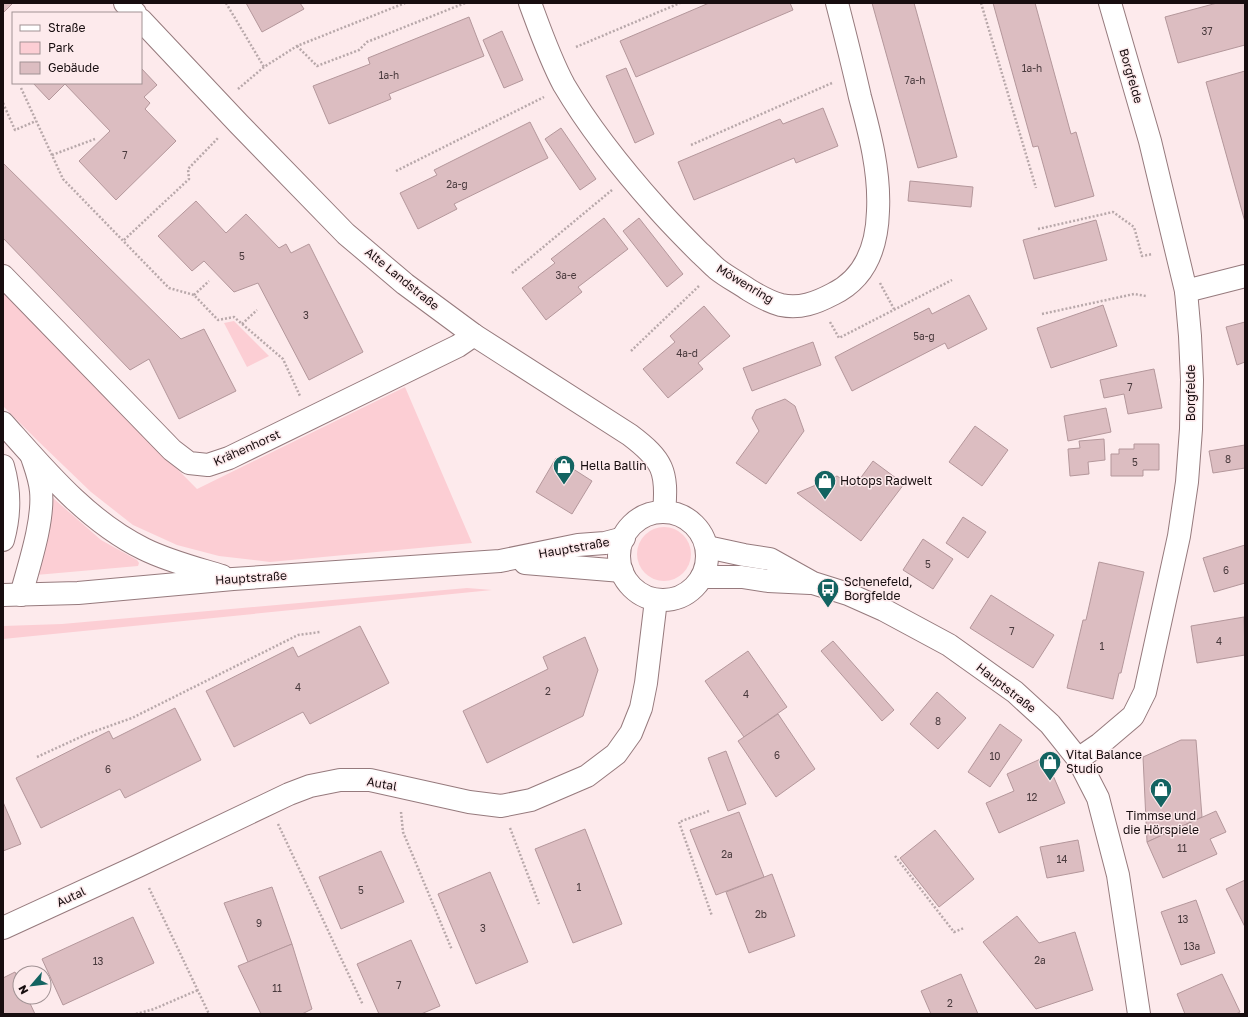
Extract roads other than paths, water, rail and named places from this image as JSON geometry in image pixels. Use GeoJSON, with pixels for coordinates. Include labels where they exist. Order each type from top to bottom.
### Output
{"type":"FeatureCollection","features":[{"type":"Feature","properties":{"kind":"main road"},"geometry":{"type":"LineString","coordinates":[[125,3],[134,12]]}},
{"type":"Feature","properties":{"kind":"main road","name":"Möwenring"},"geometry":{"type":"LineString","coordinates":[[530,3],[554,66],[565,86],[595,132],[629,176],[674,228],[717,269],[765,299],[779,304],[794,306],[807,305],[819,301],[837,292],[854,279],[866,264],[875,241],[878,212],[878,188],[875,161],[837,3]]}},
{"type":"Feature","properties":{"kind":"main road","name":"Borgfelde"},"geometry":{"type":"LineString","coordinates":[[1078,759],[1100,744],[1133,716],[1145,692],[1179,536],[1187,482],[1191,429],[1192,380],[1186,291],[1150,141],[1110,3]]}},
{"type":"Feature","properties":{"kind":"main road","name":"Alte Landstraße"},"geometry":{"type":"LineString","coordinates":[[142,21],[346,234],[405,284],[474,334],[630,435],[646,447],[658,460],[663,470],[666,494],[664,512]]}},
{"type":"Feature","properties":{"kind":"main road","name":"Krähenhorst"},"geometry":{"type":"LineString","coordinates":[[3,276],[172,450],[189,463],[208,465],[229,458],[458,346],[474,334]]}},
{"type":"Feature","properties":{"kind":"main road"},"geometry":{"type":"LineString","coordinates":[[1186,291],[1245,276]]}},
{"type":"Feature","properties":{"kind":"main road"},"geometry":{"type":"LineString","coordinates":[[3,423],[76,501],[99,521],[144,549],[168,560],[233,579]]}},
{"type":"Feature","properties":{"kind":"main road"},"geometry":{"type":"LineString","coordinates":[[12,595],[35,542],[40,520],[41,492],[38,474],[31,454]]}},
{"type":"Feature","properties":{"kind":"main road"},"geometry":{"type":"LineString","coordinates":[[3,466],[6,478],[8,504],[7,524],[3,540]]}},
{"type":"Feature","properties":{"kind":"main road"},"geometry":{"type":"LineString","coordinates":[[664,512],[679,515],[692,523],[702,535],[707,547]]}},
{"type":"Feature","properties":{"kind":"main road","name":"Hauptstraße"},"geometry":{"type":"LineString","coordinates":[[664,512],[650,514],[637,521],[627,531],[621,544],[619,558],[622,571],[627,581],[635,591],[644,597],[656,600],[669,600],[683,596],[695,587],[702,576],[706,564],[707,547],[744,555],[770,558],[813,583],[848,594],[884,610],[949,645],[1015,692],[1050,724],[1078,759],[1098,798],[1118,875],[1139,1014]]}},
{"type":"Feature","properties":{"kind":"main road","name":"Hauptstraße"},"geometry":{"type":"LineString","coordinates":[[12,595],[78,593],[233,579],[500,561],[578,546],[605,543],[624,538]]}},
{"type":"Feature","properties":{"kind":"main road","name":"Hauptstraße"},"geometry":{"type":"LineString","coordinates":[[500,561],[622,571]]}},
{"type":"Feature","properties":{"kind":"main road","name":"Hauptstraße"},"geometry":{"type":"LineString","coordinates":[[702,576],[742,577],[768,581],[813,583]]}},
{"type":"Feature","properties":{"kind":"main road","name":"Autal"},"geometry":{"type":"LineString","coordinates":[[3,928],[289,794],[310,786],[340,780],[370,780],[469,802],[501,806],[531,800],[588,776],[616,754],[631,733],[641,708],[646,683],[656,600]]}},
{"type":"Feature","properties":{"kind":"place","name":"Hella Ballin"},"geometry":{"type":"Point","coordinates":[564,486]}},
{"type":"Feature","properties":{"kind":"place","name":"Hotops Radwelt"},"geometry":{"type":"Point","coordinates":[825,500]}},
{"type":"Feature","properties":{"kind":"place","name":"Schenefeld, Borgfelde"},"geometry":{"type":"Point","coordinates":[828,608]}},
{"type":"Feature","properties":{"kind":"place","name":"Vital Balance Studio"},"geometry":{"type":"Point","coordinates":[1050,782]}},
{"type":"Feature","properties":{"kind":"place","name":"Timmse und die Hörspiele"},"geometry":{"type":"Point","coordinates":[1161,808]}}]}
